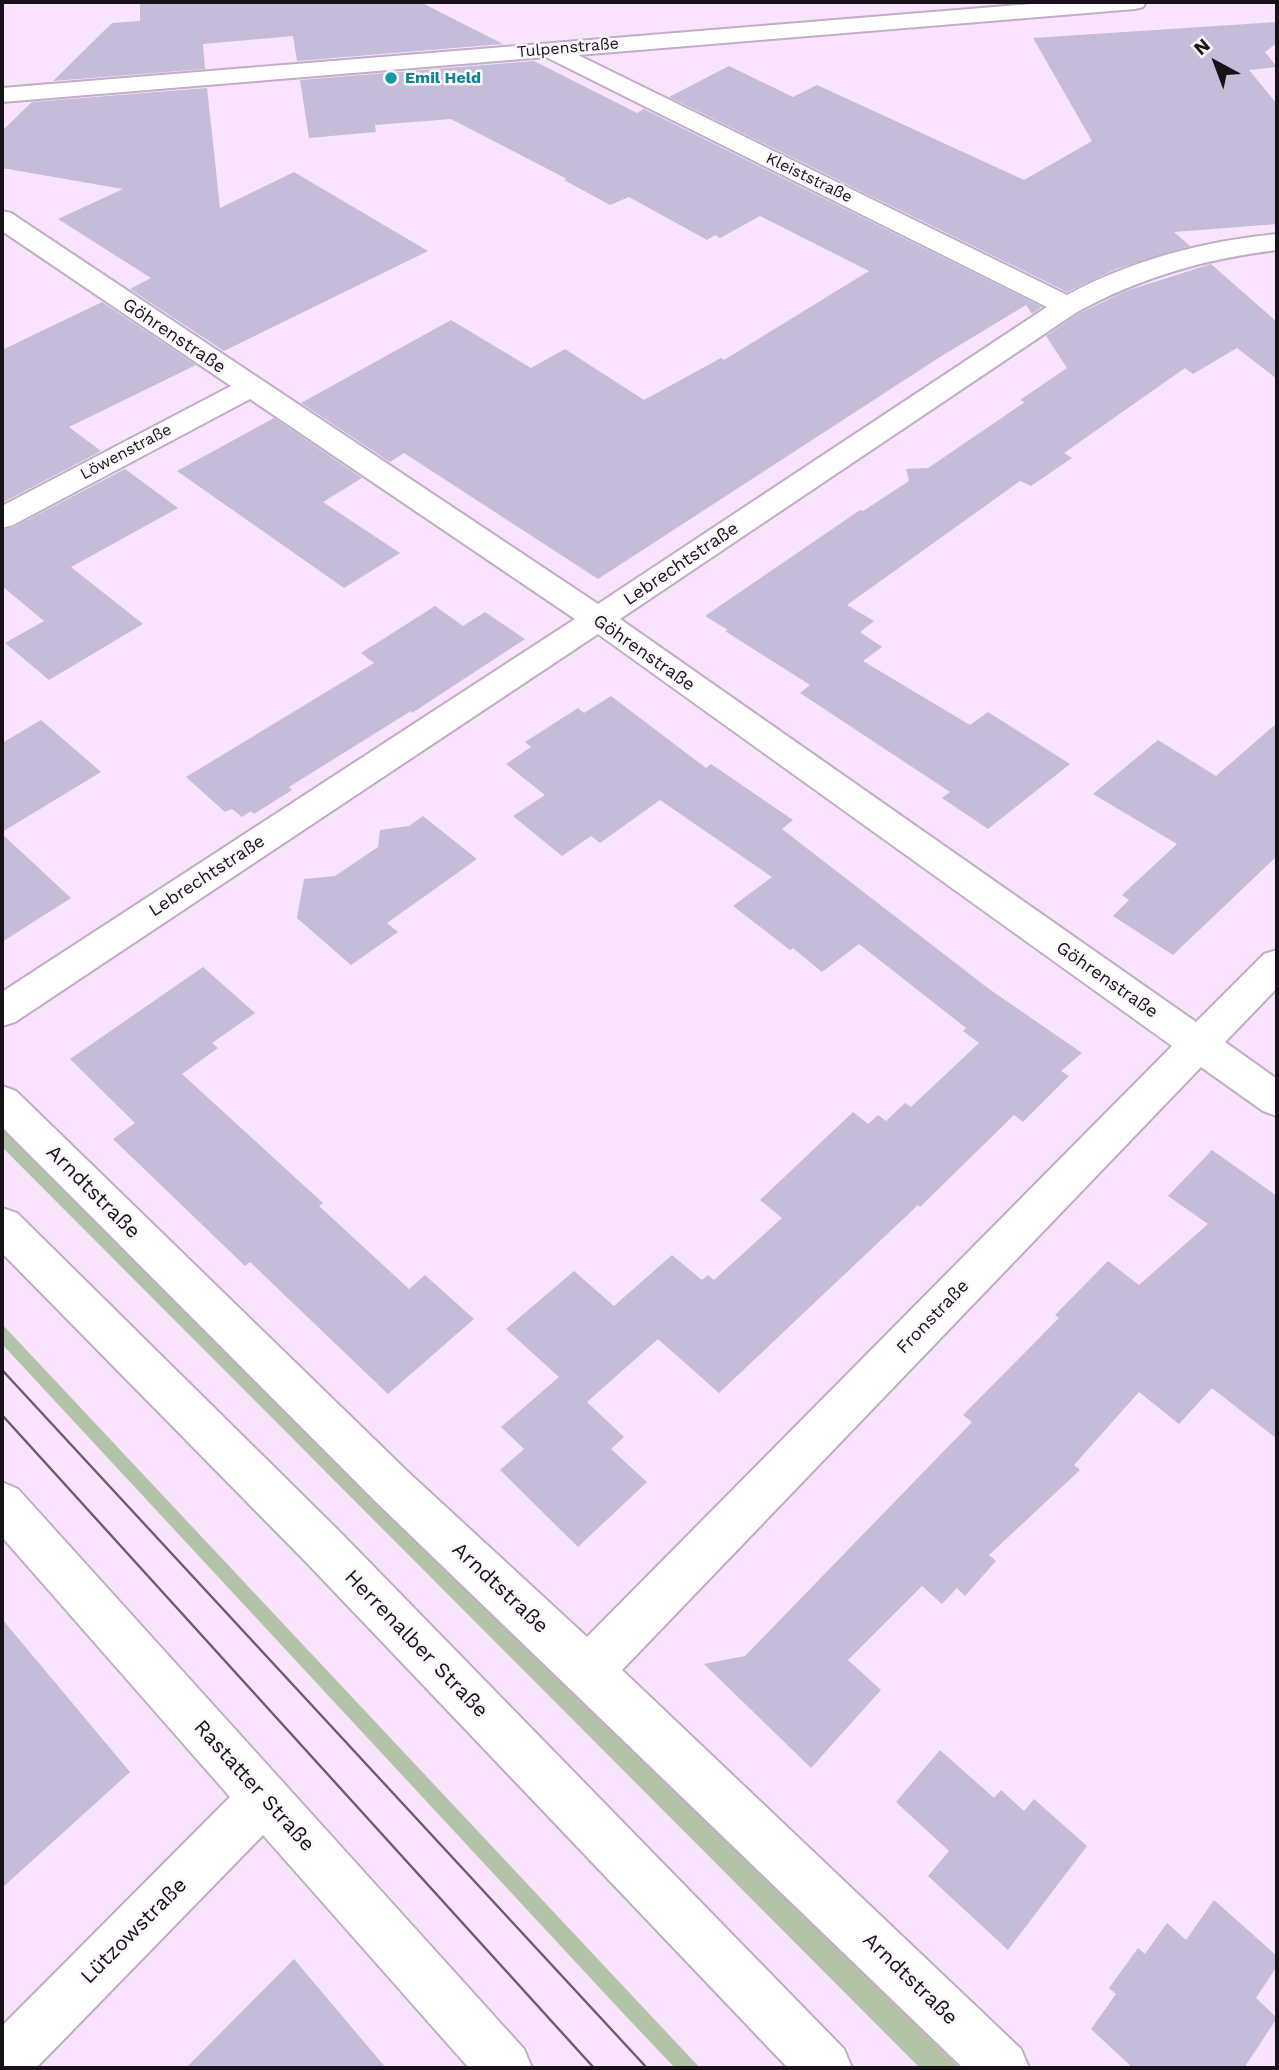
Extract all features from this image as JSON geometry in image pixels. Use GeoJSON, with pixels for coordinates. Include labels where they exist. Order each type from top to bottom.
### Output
{"type":"FeatureCollection","features":[{"type":"Feature","properties":{"kind":"street","name":"Tulpenstraße"},"geometry":{"type":"LineString","coordinates":[[2,95],[1135,2]]}},
{"type":"Feature","properties":{"kind":"street","name":"Kleiststraße"},"geometry":{"type":"LineString","coordinates":[[550,50],[1068,306]]}},
{"type":"Feature","properties":{"kind":"street","name":"Göhrenstraße"},"geometry":{"type":"LineString","coordinates":[[2,219],[598,620],[1277,1100]]}},
{"type":"Feature","properties":{"kind":"street","name":"Lebrechtstraße"},"geometry":{"type":"LineString","coordinates":[[2,1011],[598,620],[1068,306],[1121,278],[1160,264],[1238,246],[1277,242]]}},
{"type":"Feature","properties":{"kind":"street","name":"Löwenstraße"},"geometry":{"type":"LineString","coordinates":[[2,518],[250,387]]}},
{"type":"Feature","properties":{"kind":"street","name":"Fronstraße"},"geometry":{"type":"LineString","coordinates":[[589,1671],[1277,964]]}},
{"type":"Feature","properties":{"kind":"street","name":"Arndtstraße"},"geometry":{"type":"LineString","coordinates":[[2,1102],[392,1487],[589,1671],[1002,2068]]}},
{"type":"Feature","properties":{"kind":"street","name":"Herrenalber Straße"},"geometry":{"type":"LineString","coordinates":[[2,1226],[323,1547],[825,2068]]}},
{"type":"Feature","properties":{"kind":"street","name":"Rastatter Straße"},"geometry":{"type":"LineString","coordinates":[[2,1504],[505,2068]]}},
{"type":"Feature","properties":{"kind":"street","name":"Lützowstraße"},"geometry":{"type":"LineString","coordinates":[[2,2064],[265,1797]]}},
{"type":"Feature","properties":{"kind":"green space"},"geometry":{"type":"Polygon","coordinates":[[[2,1125],[960,2068],[920,2068],[2,1147],[2,1125]]]}},
{"type":"Feature","properties":{"kind":"green space"},"geometry":{"type":"Polygon","coordinates":[[[2,1324],[700,2068],[675,2068],[621,2011],[2,1344],[2,1324]]]}},
{"type":"Feature","properties":{"kind":"building"},"geometry":{"type":"Polygon","coordinates":[[[140,2],[420,2],[503,44],[297,61],[293,36],[203,44],[205,69],[53,81],[112,23],[140,21],[140,2]]]}},
{"type":"Feature","properties":{"kind":"building"},"geometry":{"type":"Polygon","coordinates":[[[1277,22],[1277,43],[1265,52],[1277,67],[1249,70],[1277,104],[1277,224],[1174,232],[1190,246],[1116,269],[1067,292],[669,97],[729,66],[793,97],[817,85],[1024,180],[1092,141],[1033,38],[1277,22]]]}},
{"type":"Feature","properties":{"kind":"building"},"geometry":{"type":"Polygon","coordinates":[[[534,61],[637,113],[644,109],[1042,307],[1032,314],[1026,305],[940,357],[598,579],[404,453],[390,462],[301,403],[451,320],[531,368],[565,349],[644,400],[721,358],[724,360],[869,271],[760,216],[720,238],[715,235],[707,240],[629,197],[610,205],[564,180],[567,179],[451,119],[375,125],[376,132],[309,138],[300,80],[534,61]]]}},
{"type":"Feature","properties":{"kind":"building"},"geometry":{"type":"Polygon","coordinates":[[[207,88],[220,208],[294,172],[428,251],[224,351],[130,289],[151,278],[58,219],[123,189],[2,168],[2,131],[32,102],[207,88]]]}},
{"type":"Feature","properties":{"kind":"building"},"geometry":{"type":"Polygon","coordinates":[[[1211,264],[1277,322],[1277,379],[1237,348],[1193,374],[1185,368],[1064,453],[1072,458],[1031,486],[1020,481],[847,605],[874,621],[860,632],[882,647],[863,661],[970,725],[988,712],[1070,764],[988,829],[942,798],[950,792],[800,693],[810,685],[705,616],[860,510],[863,511],[909,481],[906,469],[928,468],[1025,402],[1020,400],[1067,368],[1046,336],[1078,314],[1126,291],[1211,264]]]}},
{"type":"Feature","properties":{"kind":"building"},"geometry":{"type":"Polygon","coordinates":[[[102,302],[196,365],[69,427],[101,451],[2,503],[2,350],[102,302]]]}},
{"type":"Feature","properties":{"kind":"building"},"geometry":{"type":"Polygon","coordinates":[[[274,418],[362,478],[323,502],[400,553],[344,588],[177,471],[274,418]]]}},
{"type":"Feature","properties":{"kind":"building"},"geometry":{"type":"Polygon","coordinates":[[[125,469],[178,508],[71,567],[143,624],[49,680],[5,643],[44,621],[2,586],[2,530],[14,527],[125,469]]]}},
{"type":"Feature","properties":{"kind":"building"},"geometry":{"type":"Polygon","coordinates":[[[435,606],[463,626],[485,612],[525,639],[412,713],[411,711],[289,787],[292,790],[254,814],[251,811],[242,817],[232,809],[225,812],[186,777],[374,663],[361,653],[435,606]]]}},
{"type":"Feature","properties":{"kind":"building"},"geometry":{"type":"Polygon","coordinates":[[[611,696],[706,768],[711,764],[793,820],[782,829],[989,989],[1082,1053],[1061,1071],[1069,1076],[1023,1122],[1014,1115],[920,1207],[918,1205],[719,1393],[658,1339],[587,1402],[624,1437],[611,1449],[647,1482],[578,1547],[500,1470],[524,1449],[501,1427],[559,1377],[506,1329],[574,1271],[614,1306],[672,1255],[702,1280],[708,1275],[714,1280],[782,1218],[760,1200],[853,1112],[868,1124],[878,1115],[886,1121],[905,1103],[911,1107],[979,1043],[963,1031],[966,1028],[859,944],[822,972],[793,948],[790,950],[733,906],[772,877],[660,800],[600,843],[591,836],[562,856],[513,816],[545,795],[506,764],[531,747],[525,742],[578,708],[584,713],[611,696]]]}},
{"type":"Feature","properties":{"kind":"building"},"geometry":{"type":"Polygon","coordinates":[[[41,720],[101,772],[2,832],[2,743],[41,720]]]}},
{"type":"Feature","properties":{"kind":"building"},"geometry":{"type":"Polygon","coordinates":[[[1277,723],[1277,856],[1173,955],[1113,916],[1129,900],[1122,895],[1177,844],[1093,794],[1158,740],[1216,776],[1277,723]]]}},
{"type":"Feature","properties":{"kind":"building"},"geometry":{"type":"Polygon","coordinates":[[[423,816],[477,859],[387,923],[398,932],[351,965],[297,918],[304,879],[335,876],[378,847],[380,830],[409,826],[423,816]]]}},
{"type":"Feature","properties":{"kind":"building"},"geometry":{"type":"Polygon","coordinates":[[[2,834],[71,898],[2,942],[2,834]]]}},
{"type":"Feature","properties":{"kind":"building"},"geometry":{"type":"Polygon","coordinates":[[[203,967],[255,1013],[212,1043],[218,1048],[182,1074],[323,1203],[319,1206],[409,1289],[425,1275],[474,1319],[388,1394],[250,1262],[245,1266],[113,1139],[135,1123],[70,1059],[203,967]]]}},
{"type":"Feature","properties":{"kind":"building"},"geometry":{"type":"Polygon","coordinates":[[[1212,1150],[1277,1196],[1277,1439],[1212,1388],[1179,1424],[1139,1392],[1074,1465],[1080,1470],[989,1555],[996,1561],[965,1596],[957,1588],[942,1604],[922,1586],[848,1660],[881,1690],[811,1768],[704,1664],[745,1656],[972,1422],[963,1415],[1059,1318],[1055,1315],[1108,1261],[1139,1285],[1208,1224],[1168,1196],[1212,1150]]]}},
{"type":"Feature","properties":{"kind":"building"},"geometry":{"type":"Polygon","coordinates":[[[2,1619],[130,1772],[2,1888],[2,1619]]]}},
{"type":"Feature","properties":{"kind":"building"},"geometry":{"type":"Polygon","coordinates":[[[940,1750],[994,1798],[1001,1790],[1024,1811],[1034,1799],[1087,1846],[1008,1950],[928,1876],[949,1851],[896,1802],[940,1750]]]}},
{"type":"Feature","properties":{"kind":"building"},"geometry":{"type":"Polygon","coordinates":[[[1214,1900],[1277,1956],[1277,1966],[1256,1998],[1277,2018],[1244,2068],[1133,2068],[1091,2029],[1116,1994],[1109,1988],[1138,1948],[1145,1954],[1167,1923],[1186,1940],[1214,1900]]]}},
{"type":"Feature","properties":{"kind":"building"},"geometry":{"type":"Polygon","coordinates":[[[294,1959],[386,2068],[186,2068],[294,1959]]]}},
{"type":"Feature","properties":{"kind":"tram line"},"geometry":{"type":"LineString","coordinates":[[3,1371],[647,2068]]}},
{"type":"Feature","properties":{"kind":"tram line"},"geometry":{"type":"LineString","coordinates":[[2,1415],[594,2068]]}},
{"type":"Feature","properties":{"kind":"place","name":"Emil Held"},"geometry":{"type":"Point","coordinates":[391,78]}}]}
